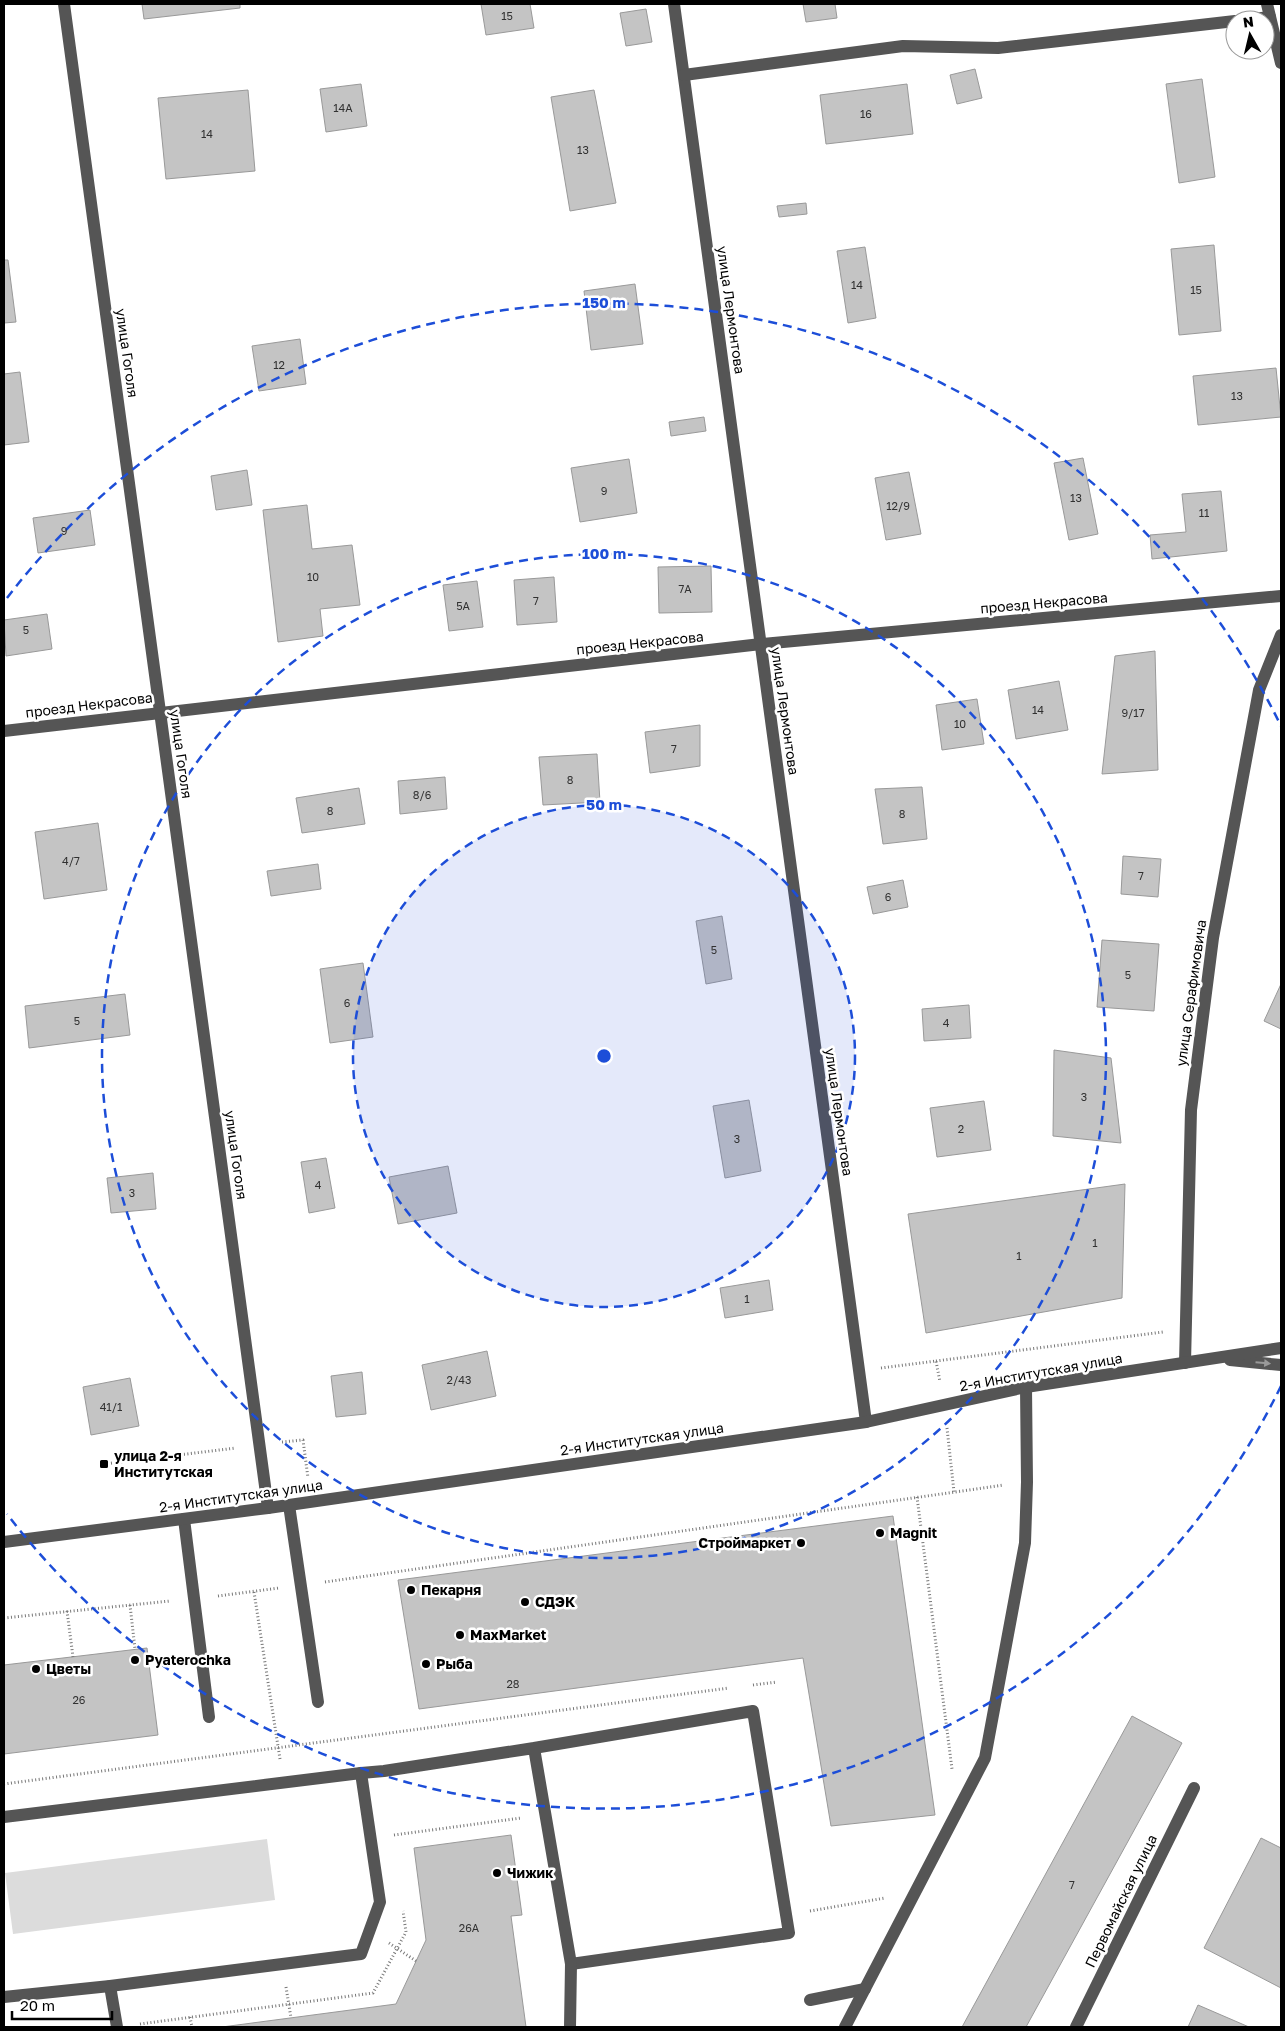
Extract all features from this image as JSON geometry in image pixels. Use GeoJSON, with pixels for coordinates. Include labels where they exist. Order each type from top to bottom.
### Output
{"type":"FeatureCollection","features":[{"type":"Feature","properties":{"kind":"street","name":"улица Гоголя"},"geometry":{"type":"LineString","coordinates":[[64,4],[268,1508]]}},
{"type":"Feature","properties":{"kind":"street","name":"улица Лермонтова"},"geometry":{"type":"LineString","coordinates":[[674,4],[866,1422]]}},
{"type":"Feature","properties":{"kind":"street"},"geometry":{"type":"LineString","coordinates":[[684,75],[903,46],[998,48],[1225,22]]}},
{"type":"Feature","properties":{"kind":"street"},"geometry":{"type":"LineString","coordinates":[[1275,38],[1281,63]]}},
{"type":"Feature","properties":{"kind":"street","name":"проезд Некрасова"},"geometry":{"type":"LineString","coordinates":[[4,731],[761,644],[1281,596]]}},
{"type":"Feature","properties":{"kind":"street","name":"улица Серафимовича"},"geometry":{"type":"LineString","coordinates":[[1185,1363],[1191,1110],[1213,938],[1259,690],[1281,634]]}},
{"type":"Feature","properties":{"kind":"street","name":"2-я Институтская улица"},"geometry":{"type":"LineString","coordinates":[[4,1542],[268,1508],[866,1422],[1026,1388],[1281,1348]]}},
{"type":"Feature","properties":{"kind":"street"},"geometry":{"type":"LineString","coordinates":[[1210,1359],[1281,1364]]}},
{"type":"Feature","properties":{"kind":"street"},"geometry":{"type":"LineString","coordinates":[[845,2027],[985,1758],[1025,1543],[1027,1482],[1026,1388]]}},
{"type":"Feature","properties":{"kind":"street"},"geometry":{"type":"LineString","coordinates":[[289,1505],[318,1702]]}},
{"type":"Feature","properties":{"kind":"street"},"geometry":{"type":"LineString","coordinates":[[184,1519],[209,1717]]}},
{"type":"Feature","properties":{"kind":"street"},"geometry":{"type":"LineString","coordinates":[[4,1817],[384,1771],[753,1712],[789,1933],[570,1964]]}},
{"type":"Feature","properties":{"kind":"street"},"geometry":{"type":"LineString","coordinates":[[534,1748],[570,1964],[570,2027]]}},
{"type":"Feature","properties":{"kind":"street"},"geometry":{"type":"LineString","coordinates":[[4,1997],[110,1986],[362,1954],[380,1902],[361,1773]]}},
{"type":"Feature","properties":{"kind":"street","name":"Первомайская улица"},"geometry":{"type":"LineString","coordinates":[[1076,2027],[1194,1788]]}},
{"type":"Feature","properties":{"kind":"street"},"geometry":{"type":"LineString","coordinates":[[110,1986],[117,2027]]}},
{"type":"Feature","properties":{"kind":"street"},"geometry":{"type":"LineString","coordinates":[[810,2000],[865,1989]]}},
{"type":"Feature","properties":{"kind":"path"},"geometry":{"type":"LineString","coordinates":[[936,1361],[1186,1329]]}},
{"type":"Feature","properties":{"kind":"path"},"geometry":{"type":"LineString","coordinates":[[4,1618],[254,1592],[1027,1482]]}},
{"type":"Feature","properties":{"kind":"path"},"geometry":{"type":"LineString","coordinates":[[917,1497],[952,1773]]}},
{"type":"Feature","properties":{"kind":"path"},"geometry":{"type":"LineString","coordinates":[[254,1592],[284,1782]]}},
{"type":"Feature","properties":{"kind":"path"},"geometry":{"type":"LineString","coordinates":[[130,1605],[135,1649]]}},
{"type":"Feature","properties":{"kind":"path"},"geometry":{"type":"LineString","coordinates":[[67,1611],[74,1657]]}},
{"type":"Feature","properties":{"kind":"path"},"geometry":{"type":"LineString","coordinates":[[748,1686],[777,1682]]}},
{"type":"Feature","properties":{"kind":"path"},"geometry":{"type":"LineString","coordinates":[[4,1784],[738,1687]]}},
{"type":"Feature","properties":{"kind":"path"},"geometry":{"type":"LineString","coordinates":[[838,1906],[858,1903]]}},
{"type":"Feature","properties":{"kind":"path"},"geometry":{"type":"LineString","coordinates":[[369,1931],[416,1961]]}},
{"type":"Feature","properties":{"kind":"path"},"geometry":{"type":"LineString","coordinates":[[282,1964],[291,2018]]}},
{"type":"Feature","properties":{"kind":"path"},"geometry":{"type":"LineString","coordinates":[[190,2017],[192,2027]]}},
{"type":"Feature","properties":{"kind":"shaded area"},"geometry":{"type":"Polygon","coordinates":[[[267,1839],[275,1900],[13,1934],[5,1873],[267,1839]]]}},
{"type":"Feature","properties":{"kind":"building"},"geometry":{"type":"Polygon","coordinates":[[[142,4],[240,4],[240,8],[144,19],[142,4]]]}},
{"type":"Feature","properties":{"kind":"building"},"geometry":{"type":"Polygon","coordinates":[[[481,4],[530,4],[534,28],[486,35],[481,4]]]}},
{"type":"Feature","properties":{"kind":"building"},"geometry":{"type":"Polygon","coordinates":[[[803,4],[835,4],[837,18],[806,22],[803,4]]]}},
{"type":"Feature","properties":{"kind":"building"},"geometry":{"type":"Polygon","coordinates":[[[646,9],[652,42],[626,46],[620,13],[646,9]]]}},
{"type":"Feature","properties":{"kind":"building"},"geometry":{"type":"Polygon","coordinates":[[[975,69],[982,98],[957,104],[950,75],[975,69]]]}},
{"type":"Feature","properties":{"kind":"building"},"geometry":{"type":"Polygon","coordinates":[[[1202,79],[1215,177],[1179,183],[1166,84],[1202,79]]]}},
{"type":"Feature","properties":{"kind":"building"},"geometry":{"type":"Polygon","coordinates":[[[361,84],[367,126],[326,132],[320,89],[361,84]]]}},
{"type":"Feature","properties":{"kind":"building"},"geometry":{"type":"Polygon","coordinates":[[[907,84],[913,134],[826,144],[820,95],[907,84]]]}},
{"type":"Feature","properties":{"kind":"building"},"geometry":{"type":"Polygon","coordinates":[[[248,90],[255,171],[166,179],[158,98],[248,90]]]}},
{"type":"Feature","properties":{"kind":"building"},"geometry":{"type":"Polygon","coordinates":[[[594,90],[616,203],[570,211],[551,97],[594,90]]]}},
{"type":"Feature","properties":{"kind":"building"},"geometry":{"type":"Polygon","coordinates":[[[806,203],[807,214],[779,217],[777,206],[806,203]]]}},
{"type":"Feature","properties":{"kind":"building"},"geometry":{"type":"Polygon","coordinates":[[[1214,245],[1221,331],[1179,335],[1171,249],[1214,245]]]}},
{"type":"Feature","properties":{"kind":"building"},"geometry":{"type":"Polygon","coordinates":[[[865,247],[876,318],[848,323],[837,251],[865,247]]]}},
{"type":"Feature","properties":{"kind":"building"},"geometry":{"type":"Polygon","coordinates":[[[4,260],[8,260],[16,322],[4,323],[4,260]]]}},
{"type":"Feature","properties":{"kind":"building"},"geometry":{"type":"Polygon","coordinates":[[[635,284],[643,344],[591,350],[584,291],[635,284]]]}},
{"type":"Feature","properties":{"kind":"building"},"geometry":{"type":"Polygon","coordinates":[[[300,339],[306,384],[259,391],[252,346],[300,339]]]}},
{"type":"Feature","properties":{"kind":"building"},"geometry":{"type":"Polygon","coordinates":[[[1276,368],[1281,417],[1198,425],[1193,376],[1276,368]]]}},
{"type":"Feature","properties":{"kind":"building"},"geometry":{"type":"Polygon","coordinates":[[[20,372],[29,442],[4,445],[4,374],[20,372]]]}},
{"type":"Feature","properties":{"kind":"building"},"geometry":{"type":"Polygon","coordinates":[[[704,417],[706,431],[671,436],[669,422],[704,417]]]}},
{"type":"Feature","properties":{"kind":"building"},"geometry":{"type":"Polygon","coordinates":[[[1083,458],[1098,534],[1069,540],[1054,463],[1083,458]]]}},
{"type":"Feature","properties":{"kind":"building"},"geometry":{"type":"Polygon","coordinates":[[[629,459],[637,513],[580,522],[571,468],[629,459]]]}},
{"type":"Feature","properties":{"kind":"building"},"geometry":{"type":"Polygon","coordinates":[[[247,470],[252,505],[216,510],[211,476],[247,470]]]}},
{"type":"Feature","properties":{"kind":"building"},"geometry":{"type":"Polygon","coordinates":[[[909,472],[921,534],[886,540],[875,478],[909,472]]]}},
{"type":"Feature","properties":{"kind":"building"},"geometry":{"type":"Polygon","coordinates":[[[1221,491],[1227,551],[1152,559],[1150,535],[1186,532],[1182,494],[1221,491]]]}},
{"type":"Feature","properties":{"kind":"building"},"geometry":{"type":"Polygon","coordinates":[[[307,505],[312,549],[352,545],[360,605],[320,609],[323,636],[278,642],[263,510],[307,505]]]}},
{"type":"Feature","properties":{"kind":"building"},"geometry":{"type":"Polygon","coordinates":[[[90,510],[95,545],[38,553],[33,518],[90,510]]]}},
{"type":"Feature","properties":{"kind":"building"},"geometry":{"type":"Polygon","coordinates":[[[711,566],[712,612],[659,613],[658,567],[711,566]]]}},
{"type":"Feature","properties":{"kind":"building"},"geometry":{"type":"Polygon","coordinates":[[[554,577],[557,622],[517,625],[514,580],[554,577]]]}},
{"type":"Feature","properties":{"kind":"building"},"geometry":{"type":"Polygon","coordinates":[[[477,581],[483,627],[449,631],[443,585],[477,581]]]}},
{"type":"Feature","properties":{"kind":"building"},"geometry":{"type":"Polygon","coordinates":[[[47,614],[52,649],[6,656],[4,620],[47,614]]]}},
{"type":"Feature","properties":{"kind":"building"},"geometry":{"type":"Polygon","coordinates":[[[1155,651],[1158,770],[1102,774],[1115,656],[1155,651]]]}},
{"type":"Feature","properties":{"kind":"building"},"geometry":{"type":"Polygon","coordinates":[[[1059,681],[1068,730],[1016,739],[1008,690],[1059,681]]]}},
{"type":"Feature","properties":{"kind":"building"},"geometry":{"type":"Polygon","coordinates":[[[977,699],[984,744],[942,750],[936,705],[977,699]]]}},
{"type":"Feature","properties":{"kind":"building"},"geometry":{"type":"Polygon","coordinates":[[[700,725],[700,766],[650,773],[645,732],[700,725]]]}},
{"type":"Feature","properties":{"kind":"building"},"geometry":{"type":"Polygon","coordinates":[[[597,754],[600,802],[543,805],[539,757],[597,754]]]}},
{"type":"Feature","properties":{"kind":"building"},"geometry":{"type":"Polygon","coordinates":[[[445,777],[447,809],[400,814],[398,781],[445,777]]]}},
{"type":"Feature","properties":{"kind":"building"},"geometry":{"type":"Polygon","coordinates":[[[922,787],[927,839],[883,844],[875,789],[922,787]]]}},
{"type":"Feature","properties":{"kind":"building"},"geometry":{"type":"Polygon","coordinates":[[[359,788],[365,824],[302,833],[296,798],[359,788]]]}},
{"type":"Feature","properties":{"kind":"building"},"geometry":{"type":"Polygon","coordinates":[[[98,823],[107,890],[44,899],[35,832],[98,823]]]}},
{"type":"Feature","properties":{"kind":"building"},"geometry":{"type":"Polygon","coordinates":[[[1123,856],[1161,859],[1158,897],[1121,894],[1123,856]]]}},
{"type":"Feature","properties":{"kind":"building"},"geometry":{"type":"Polygon","coordinates":[[[318,864],[321,889],[271,896],[267,871],[318,864]]]}},
{"type":"Feature","properties":{"kind":"building"},"geometry":{"type":"Polygon","coordinates":[[[903,880],[908,907],[873,914],[867,887],[903,880]]]}},
{"type":"Feature","properties":{"kind":"building"},"geometry":{"type":"Polygon","coordinates":[[[722,916],[732,979],[706,984],[696,921],[722,916]]]}},
{"type":"Feature","properties":{"kind":"building"},"geometry":{"type":"Polygon","coordinates":[[[1102,940],[1159,944],[1154,1011],[1097,1007],[1102,940]]]}},
{"type":"Feature","properties":{"kind":"building"},"geometry":{"type":"Polygon","coordinates":[[[363,963],[373,1037],[330,1043],[320,969],[363,963]]]}},
{"type":"Feature","properties":{"kind":"building"},"geometry":{"type":"Polygon","coordinates":[[[1281,984],[1281,1029],[1264,1021],[1281,984]]]}},
{"type":"Feature","properties":{"kind":"building"},"geometry":{"type":"Polygon","coordinates":[[[125,994],[130,1035],[29,1048],[25,1006],[125,994]]]}},
{"type":"Feature","properties":{"kind":"building"},"geometry":{"type":"Polygon","coordinates":[[[969,1005],[971,1038],[924,1041],[922,1009],[969,1005]]]}},
{"type":"Feature","properties":{"kind":"building"},"geometry":{"type":"Polygon","coordinates":[[[1054,1050],[1111,1058],[1121,1143],[1053,1136],[1054,1050]]]}},
{"type":"Feature","properties":{"kind":"building"},"geometry":{"type":"Polygon","coordinates":[[[749,1100],[761,1171],[725,1178],[713,1106],[749,1100]]]}},
{"type":"Feature","properties":{"kind":"building"},"geometry":{"type":"Polygon","coordinates":[[[984,1101],[991,1150],[937,1157],[930,1108],[984,1101]]]}},
{"type":"Feature","properties":{"kind":"building"},"geometry":{"type":"Polygon","coordinates":[[[326,1158],[335,1208],[309,1213],[301,1162],[326,1158]]]}},
{"type":"Feature","properties":{"kind":"building"},"geometry":{"type":"Polygon","coordinates":[[[448,1166],[457,1213],[398,1224],[389,1177],[448,1166]]]}},
{"type":"Feature","properties":{"kind":"building"},"geometry":{"type":"Polygon","coordinates":[[[153,1173],[156,1209],[111,1213],[107,1178],[153,1173]]]}},
{"type":"Feature","properties":{"kind":"building"},"geometry":{"type":"Polygon","coordinates":[[[1125,1184],[1122,1298],[926,1333],[908,1214],[1125,1184]]]}},
{"type":"Feature","properties":{"kind":"building"},"geometry":{"type":"Polygon","coordinates":[[[769,1280],[773,1310],[725,1318],[720,1288],[769,1280]]]}},
{"type":"Feature","properties":{"kind":"building"},"geometry":{"type":"Polygon","coordinates":[[[487,1351],[496,1396],[431,1410],[422,1365],[487,1351]]]}},
{"type":"Feature","properties":{"kind":"building"},"geometry":{"type":"Polygon","coordinates":[[[362,1372],[366,1414],[336,1417],[331,1376],[362,1372]]]}},
{"type":"Feature","properties":{"kind":"building"},"geometry":{"type":"Polygon","coordinates":[[[130,1378],[139,1426],[91,1435],[83,1387],[130,1378]]]}},
{"type":"Feature","properties":{"kind":"building"},"geometry":{"type":"Polygon","coordinates":[[[893,1516],[935,1815],[831,1826],[803,1658],[419,1709],[398,1580],[893,1516]]]}},
{"type":"Feature","properties":{"kind":"building"},"geometry":{"type":"Polygon","coordinates":[[[147,1648],[158,1735],[4,1754],[4,1665],[147,1648]]]}},
{"type":"Feature","properties":{"kind":"building"},"geometry":{"type":"Polygon","coordinates":[[[1132,1716],[1182,1743],[1026,2027],[962,2027],[1132,1716]]]}},
{"type":"Feature","properties":{"kind":"building"},"geometry":{"type":"Polygon","coordinates":[[[511,1835],[522,1915],[511,1916],[526,2027],[222,2027],[396,2004],[426,1940],[414,1848],[511,1835]]]}},
{"type":"Feature","properties":{"kind":"building"},"geometry":{"type":"Polygon","coordinates":[[[1261,1838],[1281,1848],[1281,1988],[1204,1948],[1261,1838]]]}},
{"type":"Feature","properties":{"kind":"building"},"geometry":{"type":"Polygon","coordinates":[[[1198,2005],[1249,2027],[1188,2027],[1198,2005]]]}},
{"type":"Feature","properties":{"kind":"place","name":"улица 2-я Институтская"},"geometry":{"type":"Point","coordinates":[104,1464]}},
{"type":"Feature","properties":{"kind":"place","name":"Magnit"},"geometry":{"type":"Point","coordinates":[880,1533]}},
{"type":"Feature","properties":{"kind":"place","name":"Строймаркет"},"geometry":{"type":"Point","coordinates":[801,1543]}},
{"type":"Feature","properties":{"kind":"place","name":"Пекарня"},"geometry":{"type":"Point","coordinates":[411,1590]}},
{"type":"Feature","properties":{"kind":"place","name":"СДЭК"},"geometry":{"type":"Point","coordinates":[525,1602]}},
{"type":"Feature","properties":{"kind":"place","name":"MaxMarket"},"geometry":{"type":"Point","coordinates":[460,1635]}},
{"type":"Feature","properties":{"kind":"place","name":"Pyaterochka"},"geometry":{"type":"Point","coordinates":[135,1660]}},
{"type":"Feature","properties":{"kind":"place","name":"Рыба"},"geometry":{"type":"Point","coordinates":[426,1664]}},
{"type":"Feature","properties":{"kind":"place","name":"Цветы"},"geometry":{"type":"Point","coordinates":[36,1669]}},
{"type":"Feature","properties":{"kind":"place","name":"Чижик"},"geometry":{"type":"Point","coordinates":[497,1873]}}]}
